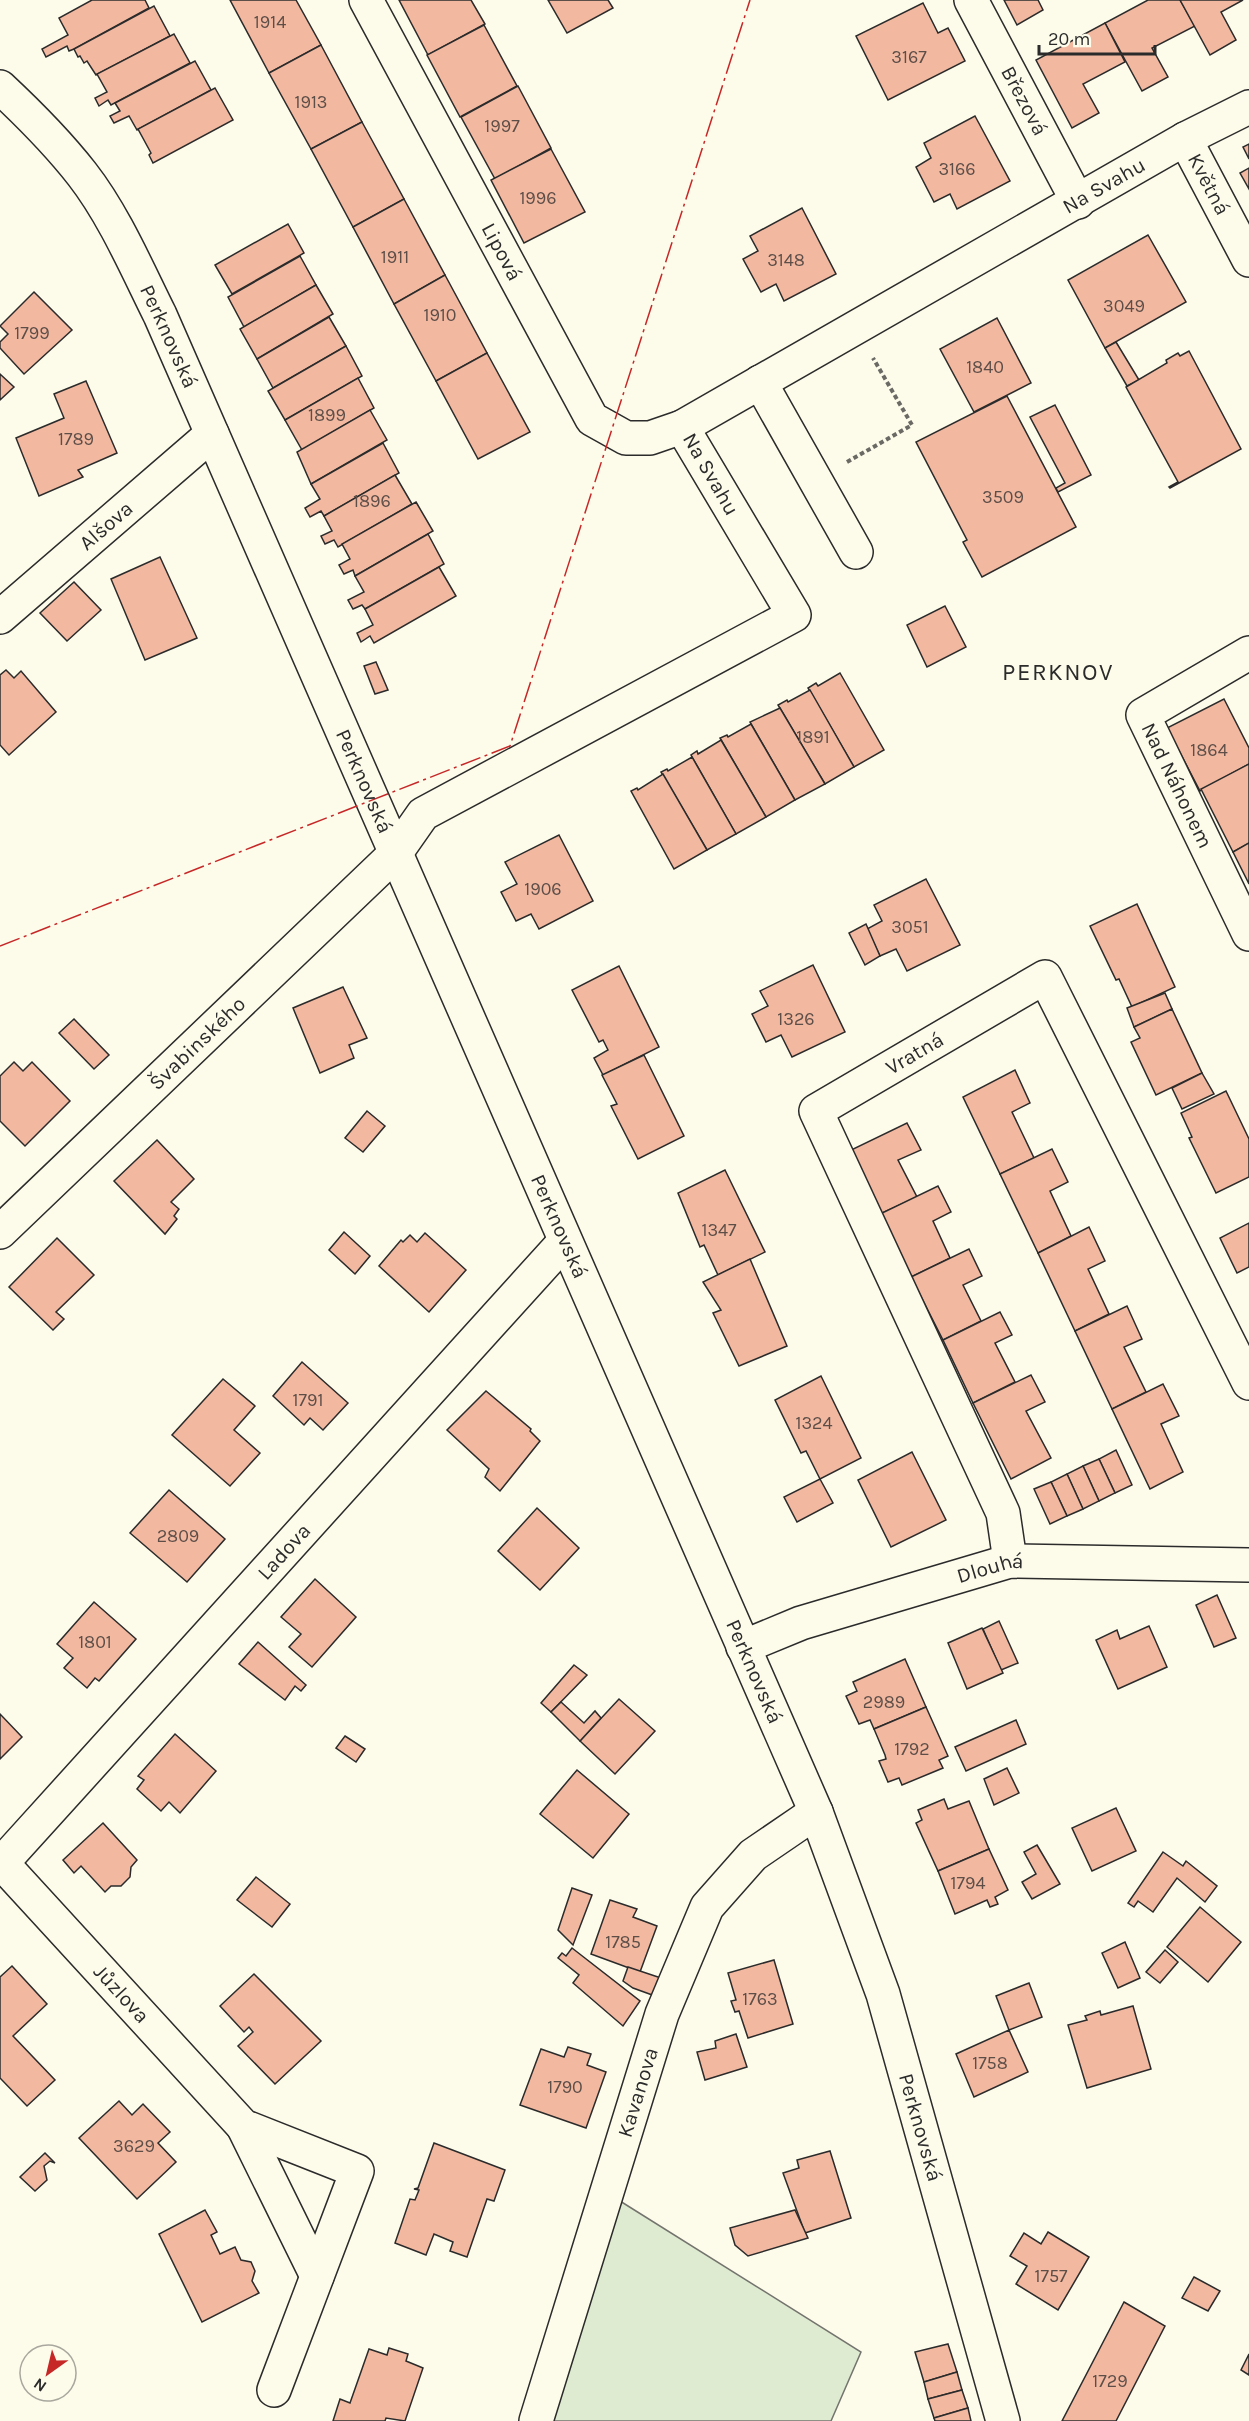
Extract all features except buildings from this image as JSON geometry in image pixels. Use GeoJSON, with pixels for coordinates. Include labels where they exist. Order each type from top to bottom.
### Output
{"type":"FeatureCollection","features":[{"type":"Feature","properties":{"kind":"street","name":"Lipová"},"geometry":{"type":"LineString","coordinates":[[366,0],[592,419],[626,438],[650,438],[682,427]]}},
{"type":"Feature","properties":{"kind":"street","name":"Březová"},"geometry":{"type":"LineString","coordinates":[[971,0],[1077,202]]}},
{"type":"Feature","properties":{"kind":"street","name":"Perknovská"},"geometry":{"type":"LineString","coordinates":[[0,87],[40,124],[84,176],[116,230],[160,315],[816,1812],[883,1994],[1003,2421]]}},
{"type":"Feature","properties":{"kind":"street","name":"Na Svahu"},"geometry":{"type":"LineString","coordinates":[[395,854],[423,814],[794,615],[682,427],[1185,139],[1249,107]]}},
{"type":"Feature","properties":{"kind":"street","name":"Květná"},"geometry":{"type":"LineString","coordinates":[[1185,139],[1249,260]]}},
{"type":"Feature","properties":{"kind":"street"},"geometry":{"type":"LineString","coordinates":[[760,382],[856,552]]}},
{"type":"Feature","properties":{"kind":"street","name":"Alšova"},"geometry":{"type":"LineString","coordinates":[[0,617],[212,434]]}},
{"type":"Feature","properties":{"kind":"street","name":"Nad Náhonem"},"geometry":{"type":"LineString","coordinates":[[1249,652],[1143,715],[1249,934]]}},
{"type":"Feature","properties":{"kind":"street","name":"Švabinského"},"geometry":{"type":"LineString","coordinates":[[0,1232],[395,854]]}},
{"type":"Feature","properties":{"kind":"street","name":"Vratná"},"geometry":{"type":"LineString","coordinates":[[1010,1561],[1003,1513],[816,1111],[1044,977],[1249,1383]]}},
{"type":"Feature","properties":{"kind":"street","name":"Ladova"},"geometry":{"type":"LineString","coordinates":[[1,1862],[565,1241]]}},
{"type":"Feature","properties":{"kind":"street","name":"Dlouhá"},"geometry":{"type":"LineString","coordinates":[[743,1647],[801,1623],[1010,1561],[1249,1565]]}},
{"type":"Feature","properties":{"kind":"street","name":"Kavanova"},"geometry":{"type":"LineString","coordinates":[[536,2421],[662,2014],[707,1907],[753,1855],[816,1812]]}},
{"type":"Feature","properties":{"kind":"street","name":"Jůzlova"},"geometry":{"type":"LineString","coordinates":[[1,1862],[243,2126],[317,2276]]}},
{"type":"Feature","properties":{"kind":"street","name":"Jůzlova"},"geometry":{"type":"LineString","coordinates":[[243,2126],[357,2171],[273,2390]]}},
{"type":"Feature","properties":{"kind":"path"},"geometry":{"type":"LineString","coordinates":[[816,481],[912,425],[855,328]]}},
{"type":"Feature","properties":{"kind":"green space"},"geometry":{"type":"Polygon","coordinates":[[[620,2201],[861,2352],[831,2421],[527,2421],[620,2201]]]}},
{"type":"Feature","properties":{"kind":"power"},"geometry":{"type":"LineString","coordinates":[[0,946],[510,746],[750,0]]}},
{"type":"Feature","properties":{"kind":"district","name":"PERKNOV"},"geometry":{"type":"Point","coordinates":[1058,672]}}]}
